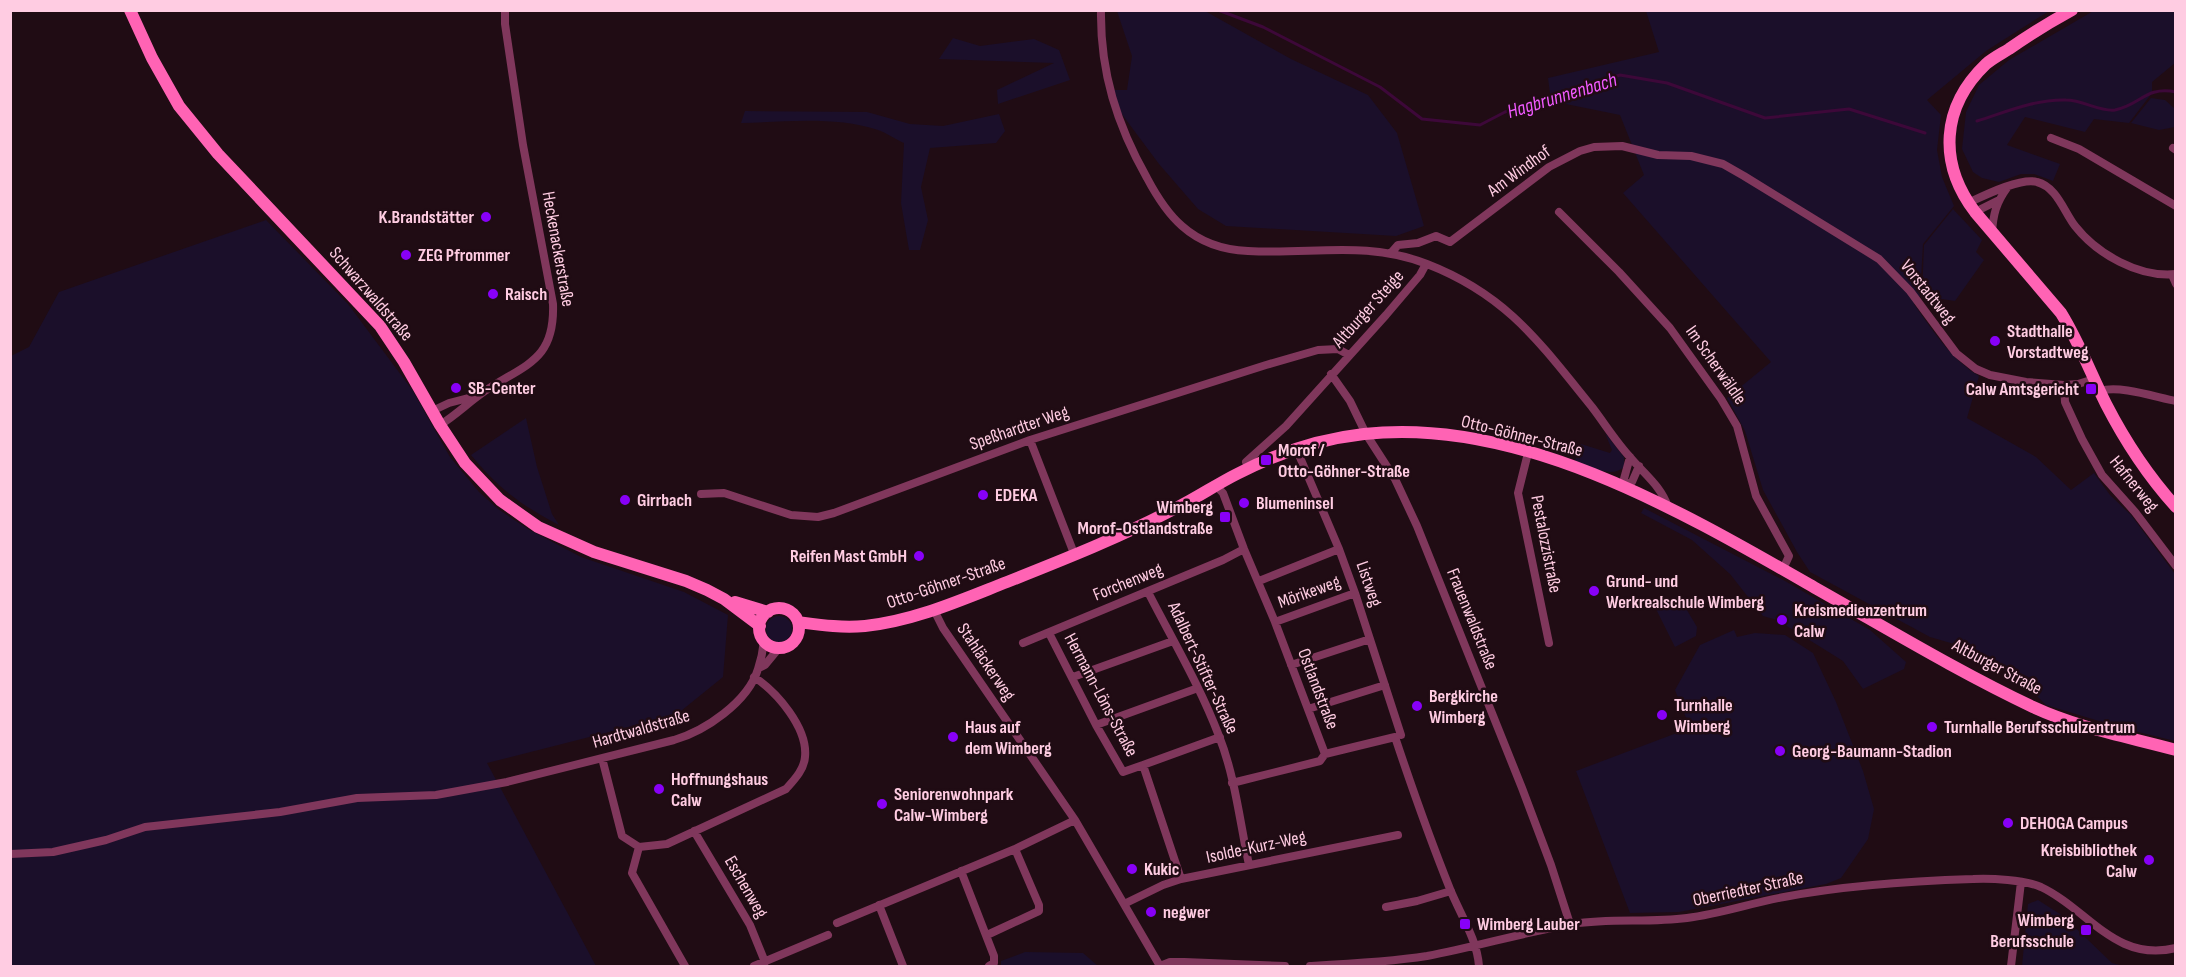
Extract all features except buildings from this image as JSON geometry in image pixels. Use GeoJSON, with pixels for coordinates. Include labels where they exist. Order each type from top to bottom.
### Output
{"type":"FeatureCollection","features":[{"type":"Feature","properties":{"kind":"street","name":"Schwarzwaldstraße"},"geometry":{"type":"LineString","coordinates":[[130,10],[152,58],[185,114],[218,154],[380,326],[404,362],[440,425],[476,476],[500,500],[538,526],[594,552],[686,581],[724,599]]}},
{"type":"Feature","properties":{"kind":"street","name":"Heckenackerstraße"},"geometry":{"type":"LineString","coordinates":[[440,425],[479,395],[536,359],[549,340],[554,321],[553,304],[523,145],[505,24],[505,10]]}},
{"type":"Feature","properties":{"kind":"street","name":"Am Windhof"},"geometry":{"type":"LineString","coordinates":[[1101,10],[1101,33],[1113,104],[1130,148],[1145,176],[1181,225],[1207,242],[1222,248],[1248,251],[1346,249],[1390,253],[1426,264],[1478,288],[1519,321],[1552,357],[1629,457],[1664,494],[1668,507]]}},
{"type":"Feature","properties":{"kind":"street"},"geometry":{"type":"LineString","coordinates":[[2072,10],[1988,63],[1972,79],[1959,99],[1950,124],[1948,142],[1953,169],[1972,208],[2061,313],[2127,442],[2175,507]]}},
{"type":"Feature","properties":{"kind":"street"},"geometry":{"type":"LineString","coordinates":[[2051,138],[2079,149],[2175,206]]}},
{"type":"Feature","properties":{"kind":"street","name":"Am Windhof"},"geometry":{"type":"LineString","coordinates":[[1390,253],[1398,245],[1418,243],[1436,236],[1450,242],[1549,167],[1580,151],[1594,147],[1622,146],[1659,155],[1679,155]]}},
{"type":"Feature","properties":{"kind":"street","name":"Vorstadtweg"},"geometry":{"type":"LineString","coordinates":[[1679,155],[1723,164],[1783,198],[1879,259],[1911,291],[1956,353],[1976,369],[1990,375],[2026,382],[2097,385],[2175,401]]}},
{"type":"Feature","properties":{"kind":"street"},"geometry":{"type":"LineString","coordinates":[[1972,208],[1992,191],[2028,181],[2038,182],[2048,187],[2086,240],[2103,252],[2122,263],[2174,277]]}},
{"type":"Feature","properties":{"kind":"street"},"geometry":{"type":"LineString","coordinates":[[1992,233],[1997,201],[2007,188]]}},
{"type":"Feature","properties":{"kind":"street"},"geometry":{"type":"LineString","coordinates":[[1972,208],[1997,201]]}},
{"type":"Feature","properties":{"kind":"street","name":"Im Scherwäldle"},"geometry":{"type":"LineString","coordinates":[[1559,212],[1619,272],[1670,328],[1729,411],[1737,426],[1756,496],[1789,556],[1783,568]]}},
{"type":"Feature","properties":{"kind":"street","name":"Altburger Steige"},"geometry":{"type":"LineString","coordinates":[[1249,468],[1246,462],[1286,426],[1420,275],[1426,264]]}},
{"type":"Feature","properties":{"kind":"street","name":"Speßhardter Weg"},"geometry":{"type":"LineString","coordinates":[[701,494],[724,493],[791,515],[818,517],[1030,440],[1318,350],[1338,349],[1348,354]]}},
{"type":"Feature","properties":{"kind":"street","name":"Altburger Steige"},"geometry":{"type":"LineString","coordinates":[[1331,374],[1350,401],[1366,434]]}},
{"type":"Feature","properties":{"kind":"street","name":"Hafnerweg"},"geometry":{"type":"LineString","coordinates":[[2064,385],[2065,402],[2102,475],[2142,521],[2175,566]]}},
{"type":"Feature","properties":{"kind":"street","name":"Heckenackerstraße"},"geometry":{"type":"LineString","coordinates":[[432,411],[449,403],[479,395]]}},
{"type":"Feature","properties":{"kind":"street","name":"Otto-Göhner-Straße"},"geometry":{"type":"LineString","coordinates":[[798,628],[866,626],[934,610],[1075,556],[1175,508],[1249,468],[1296,448],[1366,434],[1403,432],[1443,435],[1486,442],[1579,468],[1668,507],[1814,587]]}},
{"type":"Feature","properties":{"kind":"street","name":"Frauenwaldstraße"},"geometry":{"type":"LineString","coordinates":[[1366,434],[1395,478],[1417,526],[1522,788],[1570,924]]}},
{"type":"Feature","properties":{"kind":"street"},"geometry":{"type":"LineString","coordinates":[[1030,440],[1075,556]]}},
{"type":"Feature","properties":{"kind":"street","name":"Listweg"},"geometry":{"type":"LineString","coordinates":[[1296,448],[1339,549],[1401,735]]}},
{"type":"Feature","properties":{"kind":"street","name":"Pestalozzistraße"},"geometry":{"type":"LineString","coordinates":[[1528,453],[1518,493],[1549,643]]}},
{"type":"Feature","properties":{"kind":"street"},"geometry":{"type":"LineString","coordinates":[[1622,486],[1629,457]]}},
{"type":"Feature","properties":{"kind":"street"},"geometry":{"type":"LineString","coordinates":[[1622,486],[1632,482],[1639,466]]}},
{"type":"Feature","properties":{"kind":"street","name":"Ostlandstraße"},"geometry":{"type":"LineString","coordinates":[[1216,486],[1222,493],[1259,581],[1324,754],[1395,737],[1450,891],[1475,946],[1479,966]]}},
{"type":"Feature","properties":{"kind":"street","name":"Forchenweg"},"geometry":{"type":"LineString","coordinates":[[1023,643],[1148,592],[1244,549]]}},
{"type":"Feature","properties":{"kind":"street"},"geometry":{"type":"LineString","coordinates":[[1259,581],[1339,549]]}},
{"type":"Feature","properties":{"kind":"street","name":"Altburger Straße"},"geometry":{"type":"LineString","coordinates":[[1814,587],[1978,679],[2054,717],[2175,750]]}},
{"type":"Feature","properties":{"kind":"street","name":"Adalbert-Stifter-Straße"},"geometry":{"type":"LineString","coordinates":[[1148,592],[1198,688],[1220,737],[1249,865]]}},
{"type":"Feature","properties":{"kind":"street","name":"Mörikeweg"},"geometry":{"type":"LineString","coordinates":[[1275,622],[1355,593]]}},
{"type":"Feature","properties":{"kind":"street"},"geometry":{"type":"LineString","coordinates":[[724,599],[768,612],[785,610],[795,616],[798,628],[793,642],[779,648],[764,641],[760,626],[768,612]]}},
{"type":"Feature","properties":{"kind":"street"},"geometry":{"type":"LineString","coordinates":[[724,599],[760,626]]}},
{"type":"Feature","properties":{"kind":"street","name":"Stahläckerweg"},"geometry":{"type":"LineString","coordinates":[[934,610],[943,628],[1075,820],[1160,966]]}},
{"type":"Feature","properties":{"kind":"street","name":"Hermann-Löns-Straße"},"geometry":{"type":"LineString","coordinates":[[1049,633],[1124,774],[1143,765],[1182,879]]}},
{"type":"Feature","properties":{"kind":"street"},"geometry":{"type":"LineString","coordinates":[[1291,665],[1370,639]]}},
{"type":"Feature","properties":{"kind":"street","name":"Hardtwaldstraße"},"geometry":{"type":"LineString","coordinates":[[759,668],[758,662],[764,641]]}},
{"type":"Feature","properties":{"kind":"street"},"geometry":{"type":"LineString","coordinates":[[1073,677],[1173,641]]}},
{"type":"Feature","properties":{"kind":"street","name":"Hardtwaldstraße"},"geometry":{"type":"LineString","coordinates":[[10,854],[53,852],[145,828],[280,812],[357,798],[436,795],[507,782],[693,735],[726,712],[741,697],[759,668],[765,665],[779,648]]}},
{"type":"Feature","properties":{"kind":"street"},"geometry":{"type":"LineString","coordinates":[[602,758],[622,836],[639,847],[667,843],[786,789],[799,774],[806,758],[802,734],[782,702],[771,689],[754,677]]}},
{"type":"Feature","properties":{"kind":"street"},"geometry":{"type":"LineString","coordinates":[[1308,709],[1385,685]]}},
{"type":"Feature","properties":{"kind":"street"},"geometry":{"type":"LineString","coordinates":[[1096,725],[1198,688]]}},
{"type":"Feature","properties":{"kind":"street"},"geometry":{"type":"LineString","coordinates":[[1143,765],[1220,737]]}},
{"type":"Feature","properties":{"kind":"street"},"geometry":{"type":"LineString","coordinates":[[1232,783],[1320,761],[1324,754]]}},
{"type":"Feature","properties":{"kind":"street"},"geometry":{"type":"LineString","coordinates":[[837,923],[1016,849],[1075,820]]}},
{"type":"Feature","properties":{"kind":"street","name":"Eschenweg"},"geometry":{"type":"LineString","coordinates":[[694,831],[750,925],[765,962]]}},
{"type":"Feature","properties":{"kind":"street","name":"Isolde-Kurz-Weg"},"geometry":{"type":"LineString","coordinates":[[1125,904],[1163,885],[1182,879],[1398,835]]}},
{"type":"Feature","properties":{"kind":"street"},"geometry":{"type":"LineString","coordinates":[[639,847],[632,873],[685,966]]}},
{"type":"Feature","properties":{"kind":"street"},"geometry":{"type":"LineString","coordinates":[[987,935],[1039,911],[1039,905],[1016,849]]}},
{"type":"Feature","properties":{"kind":"street"},"geometry":{"type":"LineString","coordinates":[[962,871],[994,956],[994,963],[989,966]]}},
{"type":"Feature","properties":{"kind":"street","name":"Oberriedter Straße"},"geometry":{"type":"LineString","coordinates":[[1310,966],[1425,956],[1570,924],[1688,918],[1783,897],[1897,882],[1978,879],[2021,882],[2038,886],[2055,894],[2098,930],[2134,948],[2151,951],[2175,948]]}},
{"type":"Feature","properties":{"kind":"street"},"geometry":{"type":"LineString","coordinates":[[2012,966],[2021,882]]}},
{"type":"Feature","properties":{"kind":"street"},"geometry":{"type":"LineString","coordinates":[[1386,907],[1417,902],[1450,891]]}},
{"type":"Feature","properties":{"kind":"street"},"geometry":{"type":"LineString","coordinates":[[879,905],[903,966]]}},
{"type":"Feature","properties":{"kind":"street"},"geometry":{"type":"LineString","coordinates":[[754,966],[828,934]]}},
{"type":"Feature","properties":{"kind":"street"},"geometry":{"type":"LineString","coordinates":[[1160,966],[1170,962],[1184,962],[1285,966]]}},
{"type":"Feature","properties":{"kind":"shaded area"},"geometry":{"type":"Polygon","coordinates":[[[2095,10],[2175,11],[2175,63],[2152,82],[2152,93],[2129,123],[2094,119],[2085,132],[2025,117],[2007,145],[2060,164],[2053,181],[2034,174],[2021,174],[1999,182],[1982,178],[1973,172],[1962,149],[1966,112],[1979,85],[2009,60],[2095,10]]]}},
{"type":"Feature","properties":{"kind":"shaded area"},"geometry":{"type":"Polygon","coordinates":[[[1117,11],[1205,11],[1291,59],[1368,95],[1397,133],[1424,226],[1396,236],[1226,226],[1198,209],[1159,164],[1121,113],[1114,90],[1127,90],[1132,56],[1117,11]]]}},
{"type":"Feature","properties":{"kind":"shaded area"},"geometry":{"type":"Polygon","coordinates":[[[1646,11],[2049,11],[1986,51],[1927,100],[1941,115],[1937,150],[1942,177],[1954,206],[1923,244],[1920,296],[1914,304],[1951,353],[1979,376],[1967,418],[2036,457],[2071,490],[2094,473],[2110,495],[2131,515],[2175,574],[2175,741],[2046,705],[2023,682],[1961,646],[1930,637],[1810,572],[1763,490],[1745,431],[1727,398],[1771,362],[1623,193],[1644,175],[1620,115],[1551,101],[1548,78],[1659,52],[1646,11]]]}},
{"type":"Feature","properties":{"kind":"shaded area"},"geometry":{"type":"Polygon","coordinates":[[[953,38],[980,46],[1034,39],[1059,50],[1070,80],[998,104],[997,90],[1054,63],[939,59],[953,38]]]}},
{"type":"Feature","properties":{"kind":"shaded area"},"geometry":{"type":"Polygon","coordinates":[[[2151,98],[2165,100],[2175,109],[2175,127],[2159,130],[2131,123],[2151,98]]]}},
{"type":"Feature","properties":{"kind":"shaded area"},"geometry":{"type":"Polygon","coordinates":[[[745,111],[867,112],[910,124],[943,126],[999,114],[1005,131],[996,143],[930,148],[921,187],[928,220],[920,250],[909,250],[901,203],[904,143],[878,130],[845,123],[810,121],[741,123],[745,111]]]}},
{"type":"Feature","properties":{"kind":"shaded area"},"geometry":{"type":"Polygon","coordinates":[[[1953,209],[1982,240],[1976,252],[1984,260],[1955,301],[1922,296],[1924,245],[1953,209]]]}},
{"type":"Feature","properties":{"kind":"shaded area"},"geometry":{"type":"Polygon","coordinates":[[[266,220],[348,304],[413,391],[450,457],[479,492],[498,509],[528,529],[581,557],[684,592],[728,615],[723,677],[676,715],[487,763],[596,966],[11,966],[11,356],[29,347],[59,292],[266,220]]]}},
{"type":"Feature","properties":{"kind":"shaded area"},"geometry":{"type":"Polygon","coordinates":[[[526,418],[537,467],[552,514],[559,525],[511,495],[471,455],[526,418]]]}},
{"type":"Feature","properties":{"kind":"shaded area"},"geometry":{"type":"Polygon","coordinates":[[[1605,433],[1624,457],[1624,467],[1607,472],[1575,461],[1581,444],[1610,453],[1612,450],[1605,433]]]}},
{"type":"Feature","properties":{"kind":"shaded area"},"geometry":{"type":"Polygon","coordinates":[[[1644,508],[1785,581],[1870,630],[1906,662],[1904,669],[1863,689],[1843,661],[1777,620],[1763,616],[1730,574],[1692,540],[1641,513],[1644,508]]]}},
{"type":"Feature","properties":{"kind":"shaded area"},"geometry":{"type":"Polygon","coordinates":[[[1678,595],[1697,627],[1696,636],[1675,647],[1655,607],[1678,595]]]}},
{"type":"Feature","properties":{"kind":"shaded area"},"geometry":{"type":"Polygon","coordinates":[[[779,616],[788,620],[792,629],[788,638],[779,642],[770,638],[766,629],[770,620],[779,616]]]}},
{"type":"Feature","properties":{"kind":"shaded area"},"geometry":{"type":"Polygon","coordinates":[[[1734,630],[1737,637],[1755,633],[1785,635],[1813,653],[1836,702],[1863,771],[1874,809],[1868,839],[1841,878],[1826,884],[1679,912],[1630,913],[1576,771],[1690,728],[1675,690],[1700,645],[1734,630]]]}},
{"type":"Feature","properties":{"kind":"shaded area"},"geometry":{"type":"Polygon","coordinates":[[[2038,900],[2063,916],[2112,963],[2123,966],[2022,966],[2028,904],[2038,900]]]}},
{"type":"Feature","properties":{"kind":"shaded area"},"geometry":{"type":"Polygon","coordinates":[[[1025,952],[1083,953],[1098,966],[1001,966],[1001,961],[1025,952]]]}},
{"type":"Feature","properties":{"kind":"waterway","name":"Hagbrunnenbach"},"geometry":{"type":"LineString","coordinates":[[1218,10],[1263,27],[1380,87],[1422,119],[1480,125],[1505,112],[1620,75],[1667,83],[1765,118],[1849,109],[1925,133]]}},
{"type":"Feature","properties":{"kind":"waterway","name":"Hagbrunnenbach"},"geometry":{"type":"LineString","coordinates":[[1977,121],[2021,107],[2054,100],[2072,101],[2115,110],[2124,108],[2150,94],[2176,92]]}},
{"type":"Feature","properties":{"kind":"place","name":"K.Brandstätter"},"geometry":{"type":"Point","coordinates":[486,217]}},
{"type":"Feature","properties":{"kind":"place","name":"ZEG Pfrommer"},"geometry":{"type":"Point","coordinates":[406,255]}},
{"type":"Feature","properties":{"kind":"place","name":"Raisch"},"geometry":{"type":"Point","coordinates":[493,294]}},
{"type":"Feature","properties":{"kind":"place","name":"Stadthalle Vorstadtweg"},"geometry":{"type":"Point","coordinates":[1995,341]}},
{"type":"Feature","properties":{"kind":"place","name":"SB-Center"},"geometry":{"type":"Point","coordinates":[456,388]}},
{"type":"Feature","properties":{"kind":"place","name":"Calw Amtsgericht"},"geometry":{"type":"Point","coordinates":[2091,389]}},
{"type":"Feature","properties":{"kind":"place","name":"Morof / Otto-Göhner-Straße"},"geometry":{"type":"Point","coordinates":[1266,460]}},
{"type":"Feature","properties":{"kind":"place","name":"EDEKA"},"geometry":{"type":"Point","coordinates":[983,495]}},
{"type":"Feature","properties":{"kind":"place","name":"Girrbach"},"geometry":{"type":"Point","coordinates":[625,500]}},
{"type":"Feature","properties":{"kind":"place","name":"Blumeninsel"},"geometry":{"type":"Point","coordinates":[1244,503]}},
{"type":"Feature","properties":{"kind":"place","name":"Wimberg Morof-Ostlandstraße"},"geometry":{"type":"Point","coordinates":[1225,517]}},
{"type":"Feature","properties":{"kind":"place","name":"Reifen Mast GmbH"},"geometry":{"type":"Point","coordinates":[919,556]}},
{"type":"Feature","properties":{"kind":"place","name":"Grund- und Werkrealschule Wimberg"},"geometry":{"type":"Point","coordinates":[1594,591]}},
{"type":"Feature","properties":{"kind":"place","name":"Kreismedienzentrum Calw"},"geometry":{"type":"Point","coordinates":[1782,620]}},
{"type":"Feature","properties":{"kind":"place","name":"Bergkirche Wimberg"},"geometry":{"type":"Point","coordinates":[1417,706]}},
{"type":"Feature","properties":{"kind":"place","name":"Turnhalle Wimberg"},"geometry":{"type":"Point","coordinates":[1662,715]}},
{"type":"Feature","properties":{"kind":"place","name":"Turnhalle Berufsschulzentrum"},"geometry":{"type":"Point","coordinates":[1932,727]}},
{"type":"Feature","properties":{"kind":"place","name":"Haus auf dem Wimberg"},"geometry":{"type":"Point","coordinates":[953,737]}},
{"type":"Feature","properties":{"kind":"place","name":"Georg-Baumann-Stadion"},"geometry":{"type":"Point","coordinates":[1780,751]}},
{"type":"Feature","properties":{"kind":"place","name":"Hoffnungshaus Calw"},"geometry":{"type":"Point","coordinates":[659,789]}},
{"type":"Feature","properties":{"kind":"place","name":"Seniorenwohnpark Calw-Wimberg"},"geometry":{"type":"Point","coordinates":[882,804]}},
{"type":"Feature","properties":{"kind":"place","name":"DEHOGA Campus"},"geometry":{"type":"Point","coordinates":[2008,823]}},
{"type":"Feature","properties":{"kind":"place","name":"Kreisbibliothek Calw"},"geometry":{"type":"Point","coordinates":[2149,860]}},
{"type":"Feature","properties":{"kind":"place","name":"Kukic"},"geometry":{"type":"Point","coordinates":[1132,869]}},
{"type":"Feature","properties":{"kind":"place","name":"negwer"},"geometry":{"type":"Point","coordinates":[1151,912]}},
{"type":"Feature","properties":{"kind":"place","name":"Wimberg Lauber"},"geometry":{"type":"Point","coordinates":[1465,924]}},
{"type":"Feature","properties":{"kind":"place","name":"Wimberg Berufsschule"},"geometry":{"type":"Point","coordinates":[2086,930]}}]}
